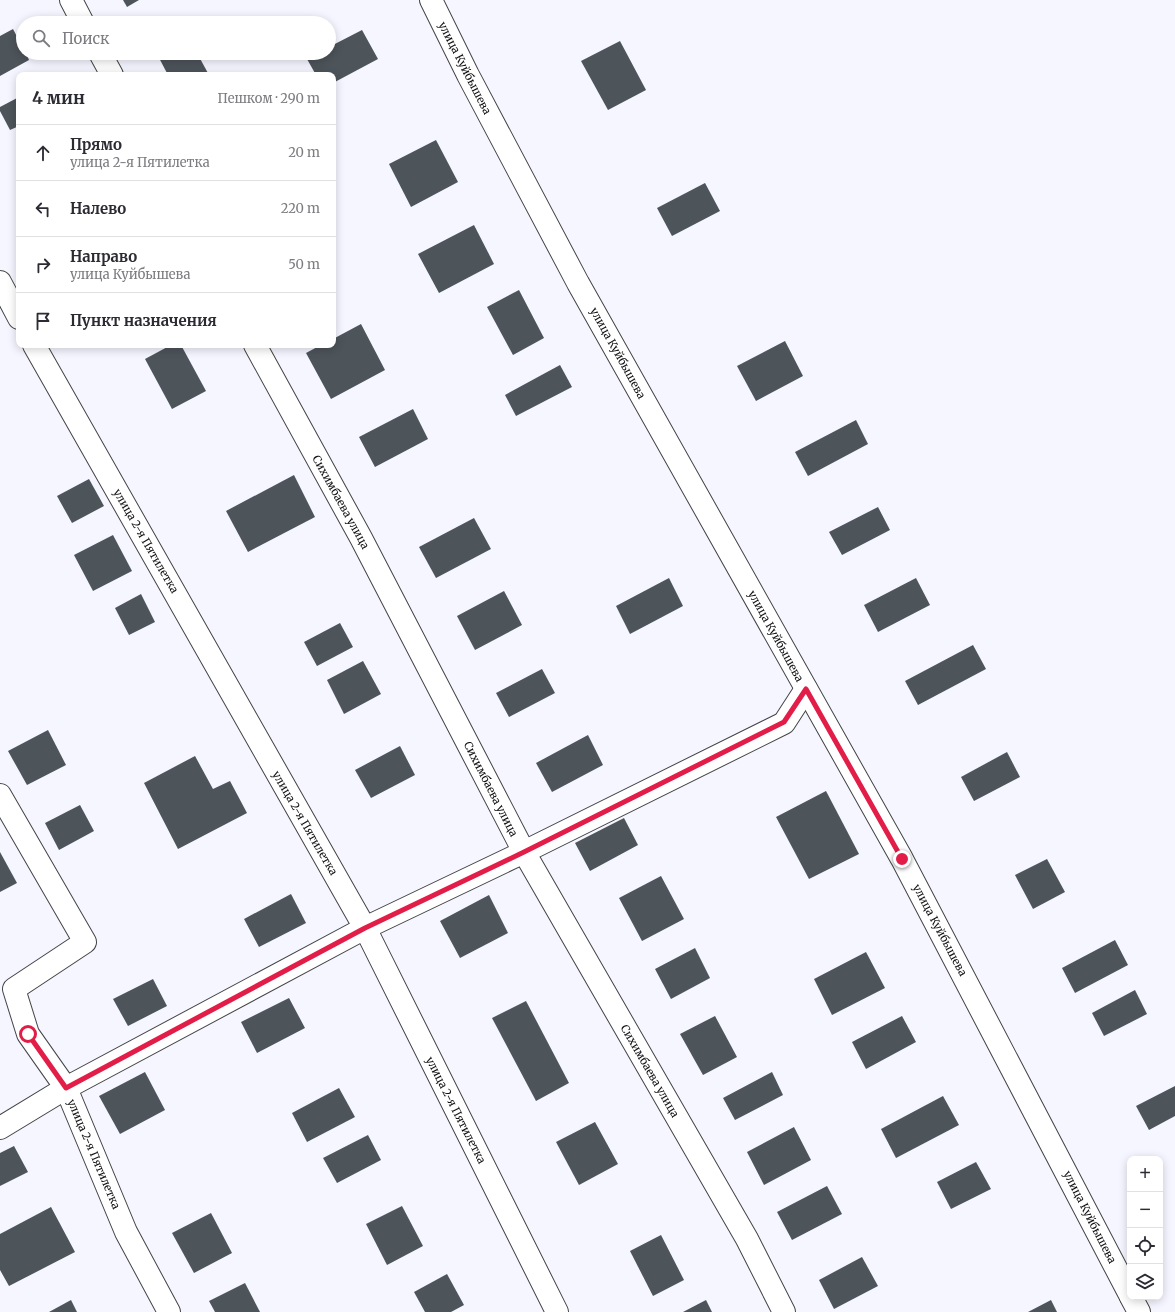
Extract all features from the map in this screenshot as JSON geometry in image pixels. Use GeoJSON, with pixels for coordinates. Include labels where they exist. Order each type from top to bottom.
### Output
{"type":"FeatureCollection","features":[{"type":"Feature","properties":{"kind":"street"},"geometry":{"type":"LineString","coordinates":[[71,0],[79,16]]}},
{"type":"Feature","properties":{"kind":"street","name":"улица Куйбышева"},"geometry":{"type":"LineString","coordinates":[[431,0],[468,75],[578,282],[902,859],[1127,1288]]}},
{"type":"Feature","properties":{"kind":"street"},"geometry":{"type":"LineString","coordinates":[[104,60],[110,72]]}},
{"type":"Feature","properties":{"kind":"street"},"geometry":{"type":"LineString","coordinates":[[0,282],[16,312]]}},
{"type":"Feature","properties":{"kind":"street","name":"улица 2-я Пятилетка"},"geometry":{"type":"LineString","coordinates":[[36,348],[365,928],[557,1312]]}},
{"type":"Feature","properties":{"kind":"street","name":"Сихимбаева улица"},"geometry":{"type":"LineString","coordinates":[[257,348],[361,538],[524,852],[747,1239],[784,1312]]}},
{"type":"Feature","properties":{"kind":"street"},"geometry":{"type":"LineString","coordinates":[[0,1128],[66,1088],[365,928],[524,852],[784,722],[806,689]]}},
{"type":"Feature","properties":{"kind":"street","name":"улица 2-я Пятилетка"},"geometry":{"type":"LineString","coordinates":[[0,795],[85,942],[14,989],[28,1034],[66,1088],[126,1232],[169,1312]]}},
{"type":"Feature","properties":{"kind":"street","name":"улица Куйбышева"},"geometry":{"type":"LineString","coordinates":[[1133,1300],[1139,1312]]}},
{"type":"Feature","properties":{"kind":"building"},"geometry":{"type":"Polygon","coordinates":[[[123,0],[139,0],[127,7],[123,0]]]}},
{"type":"Feature","properties":{"kind":"building"},"geometry":{"type":"Polygon","coordinates":[[[13,29],[16,35],[16,60],[29,60],[0,76],[0,36],[13,29]]]}},
{"type":"Feature","properties":{"kind":"building"},"geometry":{"type":"Polygon","coordinates":[[[362,30],[378,59],[336,81],[336,72],[314,72],[308,60],[336,60],[336,43],[362,30]]]}},
{"type":"Feature","properties":{"kind":"building"},"geometry":{"type":"Polygon","coordinates":[[[620,41],[646,90],[608,110],[581,61],[620,41]]]}},
{"type":"Feature","properties":{"kind":"building"},"geometry":{"type":"Polygon","coordinates":[[[160,60],[201,60],[207,72],[166,72],[160,60]]]}},
{"type":"Feature","properties":{"kind":"building"},"geometry":{"type":"Polygon","coordinates":[[[16,99],[16,127],[10,130],[0,111],[0,107],[16,99]]]}},
{"type":"Feature","properties":{"kind":"building"},"geometry":{"type":"Polygon","coordinates":[[[436,140],[458,182],[411,207],[389,164],[436,140]]]}},
{"type":"Feature","properties":{"kind":"building"},"geometry":{"type":"Polygon","coordinates":[[[705,183],[720,211],[672,236],[657,208],[705,183]]]}},
{"type":"Feature","properties":{"kind":"building"},"geometry":{"type":"Polygon","coordinates":[[[474,225],[494,264],[439,293],[418,254],[474,225]]]}},
{"type":"Feature","properties":{"kind":"building"},"geometry":{"type":"Polygon","coordinates":[[[519,290],[544,338],[513,355],[487,307],[519,290]]]}},
{"type":"Feature","properties":{"kind":"building"},"geometry":{"type":"Polygon","coordinates":[[[361,324],[385,370],[331,399],[306,353],[315,348],[336,348],[336,337],[361,324]]]}},
{"type":"Feature","properties":{"kind":"building"},"geometry":{"type":"Polygon","coordinates":[[[785,341],[803,376],[756,401],[737,366],[785,341]]]}},
{"type":"Feature","properties":{"kind":"building"},"geometry":{"type":"Polygon","coordinates":[[[165,348],[183,348],[206,391],[172,409],[145,359],[165,348]]]}},
{"type":"Feature","properties":{"kind":"building"},"geometry":{"type":"Polygon","coordinates":[[[560,365],[572,387],[516,416],[505,395],[560,365]]]}},
{"type":"Feature","properties":{"kind":"building"},"geometry":{"type":"Polygon","coordinates":[[[413,409],[428,439],[375,467],[359,437],[413,409]]]}},
{"type":"Feature","properties":{"kind":"building"},"geometry":{"type":"Polygon","coordinates":[[[856,420],[868,444],[808,476],[795,452],[856,420]]]}},
{"type":"Feature","properties":{"kind":"building"},"geometry":{"type":"Polygon","coordinates":[[[294,475],[315,517],[248,552],[226,511],[294,475]]]}},
{"type":"Feature","properties":{"kind":"building"},"geometry":{"type":"Polygon","coordinates":[[[89,479],[104,506],[72,523],[57,496],[89,479]]]}},
{"type":"Feature","properties":{"kind":"building"},"geometry":{"type":"Polygon","coordinates":[[[878,507],[890,530],[842,555],[829,532],[878,507]]]}},
{"type":"Feature","properties":{"kind":"building"},"geometry":{"type":"Polygon","coordinates":[[[474,518],[491,549],[436,578],[419,547],[474,518]]]}},
{"type":"Feature","properties":{"kind":"building"},"geometry":{"type":"Polygon","coordinates":[[[113,535],[132,571],[93,591],[74,555],[113,535]]]}},
{"type":"Feature","properties":{"kind":"building"},"geometry":{"type":"Polygon","coordinates":[[[669,578],[683,606],[630,634],[616,606],[669,578]]]}},
{"type":"Feature","properties":{"kind":"building"},"geometry":{"type":"Polygon","coordinates":[[[916,578],[930,605],[878,632],[864,605],[916,578]]]}},
{"type":"Feature","properties":{"kind":"building"},"geometry":{"type":"Polygon","coordinates":[[[504,591],[522,625],[475,650],[457,616],[504,591]]]}},
{"type":"Feature","properties":{"kind":"building"},"geometry":{"type":"Polygon","coordinates":[[[141,594],[155,622],[129,635],[115,608],[141,594]]]}},
{"type":"Feature","properties":{"kind":"building"},"geometry":{"type":"Polygon","coordinates":[[[340,623],[353,647],[317,666],[304,642],[340,623]]]}},
{"type":"Feature","properties":{"kind":"building"},"geometry":{"type":"Polygon","coordinates":[[[973,645],[986,669],[918,705],[905,681],[973,645]]]}},
{"type":"Feature","properties":{"kind":"building"},"geometry":{"type":"Polygon","coordinates":[[[363,661],[381,694],[344,714],[327,680],[363,661]]]}},
{"type":"Feature","properties":{"kind":"building"},"geometry":{"type":"Polygon","coordinates":[[[542,669],[555,693],[509,717],[496,693],[542,669]]]}},
{"type":"Feature","properties":{"kind":"building"},"geometry":{"type":"Polygon","coordinates":[[[48,730],[66,765],[27,785],[8,751],[48,730]]]}},
{"type":"Feature","properties":{"kind":"building"},"geometry":{"type":"Polygon","coordinates":[[[588,735],[603,765],[552,792],[536,763],[588,735]]]}},
{"type":"Feature","properties":{"kind":"building"},"geometry":{"type":"Polygon","coordinates":[[[400,746],[415,775],[371,798],[355,770],[400,746]]]}},
{"type":"Feature","properties":{"kind":"building"},"geometry":{"type":"Polygon","coordinates":[[[1007,752],[1020,777],[974,801],[961,777],[1007,752]]]}},
{"type":"Feature","properties":{"kind":"building"},"geometry":{"type":"Polygon","coordinates":[[[195,756],[213,789],[230,781],[247,813],[178,849],[144,783],[195,756]]]}},
{"type":"Feature","properties":{"kind":"building"},"geometry":{"type":"Polygon","coordinates":[[[826,791],[859,854],[809,879],[776,817],[826,791]]]}},
{"type":"Feature","properties":{"kind":"building"},"geometry":{"type":"Polygon","coordinates":[[[80,805],[94,831],[59,850],[45,823],[80,805]]]}},
{"type":"Feature","properties":{"kind":"building"},"geometry":{"type":"Polygon","coordinates":[[[624,818],[638,845],[590,871],[575,843],[624,818]]]}},
{"type":"Feature","properties":{"kind":"building"},"geometry":{"type":"Polygon","coordinates":[[[0,852],[17,883],[0,892],[0,852]]]}},
{"type":"Feature","properties":{"kind":"building"},"geometry":{"type":"Polygon","coordinates":[[[1047,859],[1065,892],[1033,909],[1015,875],[1047,859]]]}},
{"type":"Feature","properties":{"kind":"building"},"geometry":{"type":"Polygon","coordinates":[[[661,876],[684,919],[642,941],[619,898],[661,876]]]}},
{"type":"Feature","properties":{"kind":"building"},"geometry":{"type":"Polygon","coordinates":[[[291,894],[306,923],[259,947],[244,919],[291,894]]]}},
{"type":"Feature","properties":{"kind":"building"},"geometry":{"type":"Polygon","coordinates":[[[489,895],[508,933],[460,958],[440,921],[489,895]]]}},
{"type":"Feature","properties":{"kind":"building"},"geometry":{"type":"Polygon","coordinates":[[[1115,940],[1128,965],[1075,993],[1062,968],[1115,940]]]}},
{"type":"Feature","properties":{"kind":"building"},"geometry":{"type":"Polygon","coordinates":[[[695,948],[710,978],[671,999],[655,969],[695,948]]]}},
{"type":"Feature","properties":{"kind":"building"},"geometry":{"type":"Polygon","coordinates":[[[866,952],[885,988],[832,1015],[814,979],[866,952]]]}},
{"type":"Feature","properties":{"kind":"building"},"geometry":{"type":"Polygon","coordinates":[[[153,979],[167,1006],[128,1026],[113,999],[153,979]]]}},
{"type":"Feature","properties":{"kind":"building"},"geometry":{"type":"Polygon","coordinates":[[[1135,990],[1147,1014],[1104,1036],[1092,1013],[1135,990]]]}},
{"type":"Feature","properties":{"kind":"building"},"geometry":{"type":"Polygon","coordinates":[[[289,998],[305,1028],[257,1053],[241,1022],[289,998]]]}},
{"type":"Feature","properties":{"kind":"building"},"geometry":{"type":"Polygon","coordinates":[[[526,1001],[569,1083],[536,1101],[492,1018],[526,1001]]]}},
{"type":"Feature","properties":{"kind":"building"},"geometry":{"type":"Polygon","coordinates":[[[715,1016],[737,1057],[703,1075],[680,1034],[715,1016]]]}},
{"type":"Feature","properties":{"kind":"building"},"geometry":{"type":"Polygon","coordinates":[[[902,1016],[916,1042],[866,1069],[852,1042],[902,1016]]]}},
{"type":"Feature","properties":{"kind":"building"},"geometry":{"type":"Polygon","coordinates":[[[145,1072],[165,1110],[120,1134],[99,1096],[145,1072]]]}},
{"type":"Feature","properties":{"kind":"building"},"geometry":{"type":"Polygon","coordinates":[[[772,1072],[783,1095],[735,1120],[723,1098],[772,1072]]]}},
{"type":"Feature","properties":{"kind":"building"},"geometry":{"type":"Polygon","coordinates":[[[1175,1086],[1175,1116],[1149,1130],[1136,1106],[1175,1086]]]}},
{"type":"Feature","properties":{"kind":"building"},"geometry":{"type":"Polygon","coordinates":[[[339,1088],[355,1117],[307,1142],[292,1113],[339,1088]]]}},
{"type":"Feature","properties":{"kind":"building"},"geometry":{"type":"Polygon","coordinates":[[[943,1096],[959,1125],[896,1158],[881,1129],[943,1096]]]}},
{"type":"Feature","properties":{"kind":"building"},"geometry":{"type":"Polygon","coordinates":[[[595,1122],[618,1164],[579,1185],[556,1142],[595,1122]]]}},
{"type":"Feature","properties":{"kind":"building"},"geometry":{"type":"Polygon","coordinates":[[[794,1127],[811,1160],[764,1185],[747,1152],[794,1127]]]}},
{"type":"Feature","properties":{"kind":"building"},"geometry":{"type":"Polygon","coordinates":[[[368,1135],[381,1160],[337,1183],[323,1158],[368,1135]]]}},
{"type":"Feature","properties":{"kind":"building"},"geometry":{"type":"Polygon","coordinates":[[[14,1146],[28,1172],[0,1186],[0,1153],[14,1146]]]}},
{"type":"Feature","properties":{"kind":"building"},"geometry":{"type":"Polygon","coordinates":[[[976,1162],[991,1189],[951,1209],[937,1182],[976,1162]]]}},
{"type":"Feature","properties":{"kind":"building"},"geometry":{"type":"Polygon","coordinates":[[[827,1186],[842,1214],[792,1240],[777,1212],[827,1186]]]}},
{"type":"Feature","properties":{"kind":"building"},"geometry":{"type":"Polygon","coordinates":[[[402,1206],[423,1246],[387,1265],[366,1224],[402,1206]]]}},
{"type":"Feature","properties":{"kind":"building"},"geometry":{"type":"Polygon","coordinates":[[[51,1207],[75,1252],[9,1286],[0,1270],[0,1234],[51,1207]]]}},
{"type":"Feature","properties":{"kind":"building"},"geometry":{"type":"Polygon","coordinates":[[[211,1213],[232,1253],[194,1273],[172,1233],[211,1213]]]}},
{"type":"Feature","properties":{"kind":"building"},"geometry":{"type":"Polygon","coordinates":[[[661,1235],[684,1280],[653,1296],[630,1251],[661,1235]]]}},
{"type":"Feature","properties":{"kind":"building"},"geometry":{"type":"Polygon","coordinates":[[[862,1257],[878,1286],[834,1309],[819,1280],[862,1257]]]}},
{"type":"Feature","properties":{"kind":"building"},"geometry":{"type":"Polygon","coordinates":[[[447,1274],[464,1305],[451,1312],[425,1312],[414,1292],[447,1274]]]}},
{"type":"Feature","properties":{"kind":"building"},"geometry":{"type":"Polygon","coordinates":[[[245,1283],[260,1312],[215,1312],[209,1301],[245,1283]]]}},
{"type":"Feature","properties":{"kind":"building"},"geometry":{"type":"Polygon","coordinates":[[[71,1300],[77,1312],[49,1312],[71,1300]]]}},
{"type":"Feature","properties":{"kind":"building"},"geometry":{"type":"Polygon","coordinates":[[[706,1300],[712,1312],[683,1312],[706,1300]]]}},
{"type":"Feature","properties":{"kind":"building"},"geometry":{"type":"Polygon","coordinates":[[[1051,1300],[1057,1312],[1028,1312],[1051,1300]]]}},
{"type":"Feature","properties":{"kind":"route"},"geometry":{"type":"LineString","coordinates":[[28,1034],[66,1088],[365,928],[524,852],[575,825],[784,722],[806,689],[902,859]]}}]}
